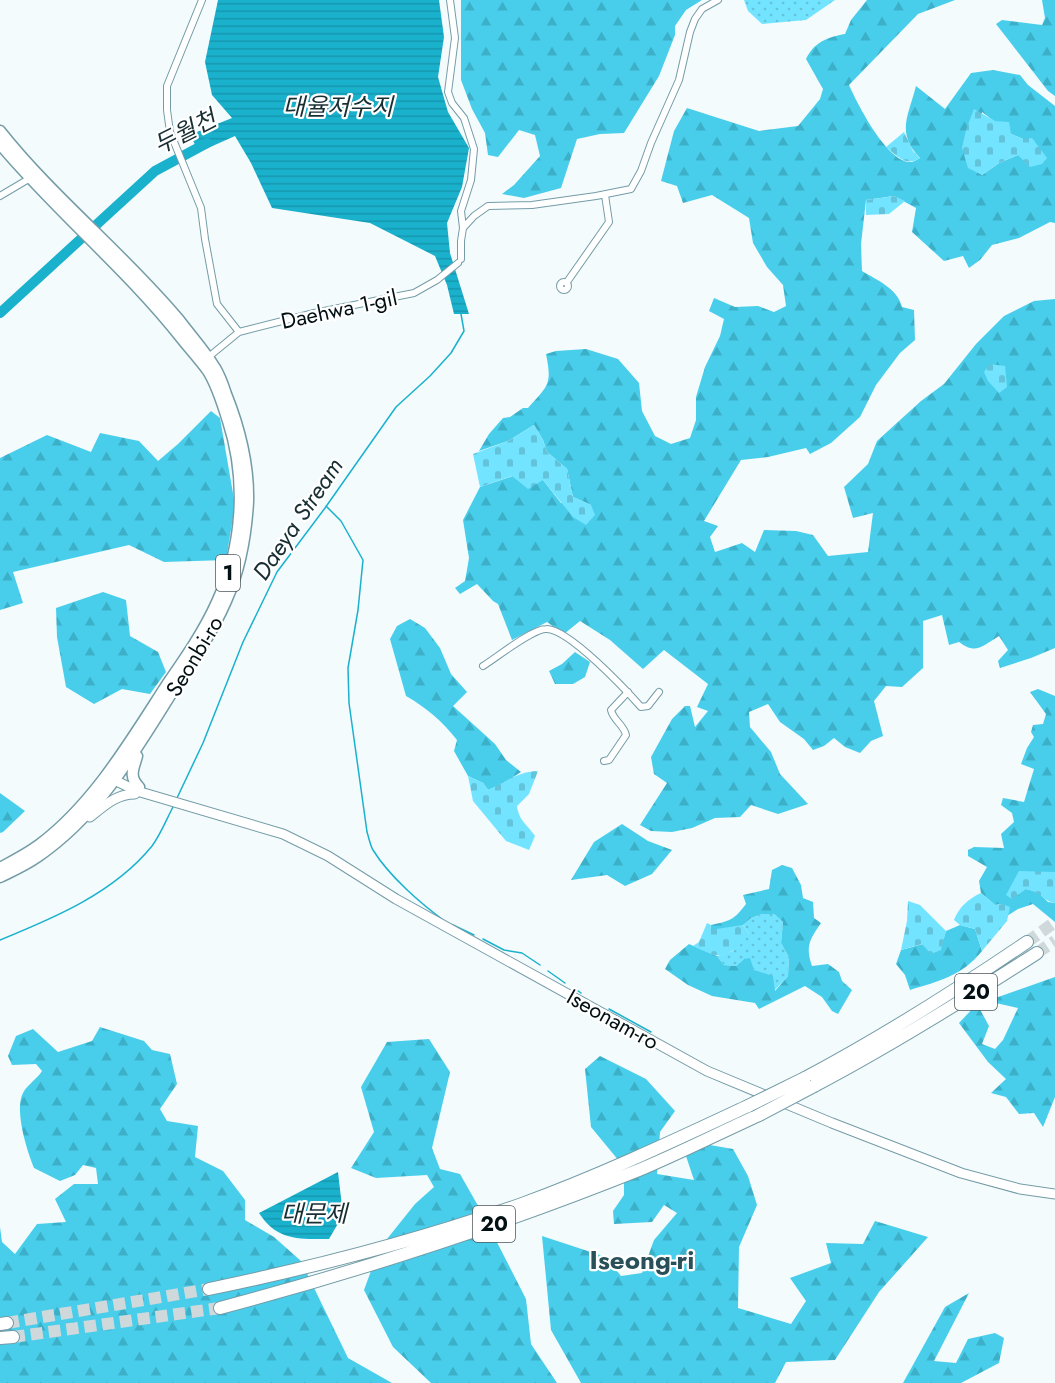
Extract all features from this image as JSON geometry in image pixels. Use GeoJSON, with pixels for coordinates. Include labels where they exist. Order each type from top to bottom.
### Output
{"type":"FeatureCollection","features":[{"type":"Feature","properties":{"kind":"highway","name":"20"},"geometry":{"type":"LineString","coordinates":[[911,1025],[1027,942]]}},
{"type":"Feature","properties":{"kind":"highway","name":"20"},"geometry":{"type":"LineString","coordinates":[[220,1308],[296,1288],[425,1249],[528,1213],[642,1168],[759,1115],[809,1082],[1037,953]]}},
{"type":"Feature","properties":{"kind":"highway","name":"20"},"geometry":{"type":"LineString","coordinates":[[209,1289],[286,1273],[431,1234],[523,1203],[634,1160],[748,1107],[809,1082]]}},
{"type":"Feature","properties":{"kind":"main road","name":"1"},"geometry":{"type":"LineString","coordinates":[[0,131],[34,176]]}},
{"type":"Feature","properties":{"kind":"main road","name":"1"},"geometry":{"type":"LineString","coordinates":[[0,144],[34,176]]}},
{"type":"Feature","properties":{"kind":"main road","name":"Seonbi-ro"},"geometry":{"type":"LineString","coordinates":[[0,868],[38,846],[57,830],[134,753],[210,633],[230,591],[244,544],[248,493],[246,457],[237,422],[217,371],[205,360],[161,299],[34,176]]}},
{"type":"Feature","properties":{"kind":"main road","name":"Seonbi-ro"},"geometry":{"type":"LineString","coordinates":[[0,877],[55,844],[86,815],[204,627],[218,600],[232,561],[239,523],[240,483],[236,452],[224,407],[205,360]]}},
{"type":"Feature","properties":{"kind":"main road"},"geometry":{"type":"LineString","coordinates":[[134,753],[138,757],[132,775],[138,788],[137,791]]}},
{"type":"Feature","properties":{"kind":"main road"},"geometry":{"type":"LineString","coordinates":[[110,779],[137,791]]}},
{"type":"Feature","properties":{"kind":"main road"},"geometry":{"type":"LineString","coordinates":[[86,815],[90,817],[110,801],[126,794],[135,794],[137,791]]}},
{"type":"Feature","properties":{"kind":"main road","name":"Iseonam-ro"},"geometry":{"type":"LineString","coordinates":[[137,791],[283,834],[328,856],[396,899],[707,1071],[961,1173],[1020,1189],[1055,1194]]}},
{"type":"Feature","properties":{"kind":"street"},"geometry":{"type":"LineString","coordinates":[[202,0],[167,86],[167,110],[170,132],[178,146],[201,207],[217,304],[238,332]]}},
{"type":"Feature","properties":{"kind":"street"},"geometry":{"type":"LineString","coordinates":[[450,0],[454,38],[448,92],[452,103],[464,118],[474,149],[471,180],[461,211],[463,228]]}},
{"type":"Feature","properties":{"kind":"street"},"geometry":{"type":"LineString","coordinates":[[463,228],[488,206],[532,205],[631,189],[641,171],[679,80],[695,20],[702,9],[718,0]]}},
{"type":"Feature","properties":{"kind":"street"},"geometry":{"type":"LineString","coordinates":[[0,196],[34,176]]}},
{"type":"Feature","properties":{"kind":"street"},"geometry":{"type":"LineString","coordinates":[[567,282],[609,222],[605,195]]}},
{"type":"Feature","properties":{"kind":"street","name":"Daehwa 1-gil"},"geometry":{"type":"LineString","coordinates":[[205,360],[238,332],[314,313],[414,293],[437,280],[460,261],[463,228]]}},
{"type":"Feature","properties":{"kind":"street"},"geometry":{"type":"LineString","coordinates":[[483,666],[528,636],[545,628],[556,631],[594,658],[641,707],[648,706],[659,692]]}},
{"type":"Feature","properties":{"kind":"street"},"geometry":{"type":"LineString","coordinates":[[604,760],[609,760],[626,735],[611,710],[628,692]]}},
{"type":"Feature","properties":{"kind":"green space"},"geometry":{"type":"Polygon","coordinates":[[[461,0],[702,0],[686,10],[675,26],[675,35],[659,76],[624,133],[600,134],[577,139],[561,188],[524,198],[502,194],[514,185],[540,156],[535,135],[519,130],[498,157],[488,155],[485,133],[472,109],[461,80],[461,0]]]}},
{"type":"Feature","properties":{"kind":"green space"},"geometry":{"type":"Polygon","coordinates":[[[744,0],[835,0],[806,20],[762,24],[748,11],[744,0]]]}},
{"type":"Feature","properties":{"kind":"green space"},"geometry":{"type":"Polygon","coordinates":[[[867,0],[955,0],[918,14],[849,85],[866,118],[884,144],[893,154],[912,162],[920,158],[908,141],[906,124],[916,86],[945,109],[971,73],[993,70],[1020,75],[1028,85],[1055,106],[1055,223],[1050,222],[1019,238],[992,245],[980,260],[969,268],[963,256],[944,261],[912,232],[916,208],[894,196],[866,200],[861,244],[862,271],[892,290],[902,307],[914,310],[915,340],[900,353],[876,385],[860,417],[831,443],[810,454],[806,448],[768,457],[741,460],[704,521],[718,526],[710,537],[715,552],[742,543],[755,552],[764,530],[796,531],[813,535],[828,556],[868,552],[873,513],[853,518],[844,487],[868,464],[877,441],[921,401],[944,384],[976,344],[1004,316],[1034,301],[1055,299],[1055,648],[1000,668],[998,661],[1008,650],[999,636],[979,648],[970,648],[959,642],[949,645],[942,615],[923,621],[923,668],[902,687],[886,686],[874,701],[883,736],[871,741],[860,753],[845,747],[834,738],[824,746],[813,750],[804,739],[780,722],[768,704],[749,712],[750,727],[771,752],[780,774],[808,804],[778,814],[751,805],[740,817],[715,818],[692,828],[672,832],[651,831],[640,825],[667,783],[654,774],[651,757],[672,719],[685,706],[690,706],[695,727],[708,711],[697,707],[708,684],[664,650],[643,669],[610,640],[580,621],[564,634],[547,622],[512,640],[498,604],[477,584],[460,594],[455,588],[465,581],[469,558],[463,520],[480,487],[513,476],[543,480],[561,503],[591,505],[573,497],[567,469],[547,452],[534,425],[508,441],[479,451],[489,434],[503,418],[510,417],[523,408],[528,408],[545,389],[549,372],[546,354],[586,349],[618,359],[639,383],[642,411],[655,436],[671,444],[690,438],[696,420],[696,397],[705,367],[720,336],[724,319],[709,311],[714,298],[735,307],[758,306],[774,312],[786,306],[783,285],[767,267],[753,243],[749,218],[712,195],[683,203],[677,186],[661,181],[674,131],[687,108],[759,131],[798,126],[820,99],[823,89],[806,59],[809,53],[822,41],[845,34],[851,20],[867,0]],[[982,112],[982,175],[999,163],[1018,155],[1023,139],[1011,134],[982,112]]]}},
{"type":"Feature","properties":{"kind":"green space"},"geometry":{"type":"Polygon","coordinates":[[[1042,0],[1055,0],[1055,96],[1048,91],[996,24],[1002,20],[1042,25],[1045,18],[1042,0]]]}},
{"type":"Feature","properties":{"kind":"green space"},"geometry":{"type":"Polygon","coordinates":[[[974,109],[995,121],[1009,122],[1011,134],[1023,139],[1032,138],[1047,158],[1042,164],[1030,167],[1018,155],[999,163],[982,175],[968,168],[962,148],[974,109]]]}},
{"type":"Feature","properties":{"kind":"green space"},"geometry":{"type":"Polygon","coordinates":[[[904,132],[913,151],[920,158],[915,161],[902,160],[886,147],[904,132]]]}},
{"type":"Feature","properties":{"kind":"green space"},"geometry":{"type":"Polygon","coordinates":[[[894,196],[905,201],[889,214],[866,215],[866,200],[894,196]]]}},
{"type":"Feature","properties":{"kind":"green space"},"geometry":{"type":"Polygon","coordinates":[[[990,364],[1005,366],[1007,387],[999,393],[988,381],[984,372],[990,364]]]}},
{"type":"Feature","properties":{"kind":"green space"},"geometry":{"type":"Polygon","coordinates":[[[211,411],[220,418],[235,505],[226,560],[164,562],[129,545],[13,572],[23,603],[0,610],[0,458],[47,435],[91,452],[100,433],[139,441],[158,461],[211,411]]]}},
{"type":"Feature","properties":{"kind":"green space"},"geometry":{"type":"Polygon","coordinates":[[[534,425],[547,452],[567,469],[573,497],[591,505],[595,515],[586,525],[573,517],[543,480],[528,489],[512,476],[480,487],[473,454],[508,441],[534,425]]]}},
{"type":"Feature","properties":{"kind":"green space"},"geometry":{"type":"Polygon","coordinates":[[[103,592],[126,600],[130,636],[158,652],[166,672],[150,694],[122,689],[94,704],[66,687],[57,637],[56,608],[103,592]]]}},
{"type":"Feature","properties":{"kind":"green space"},"geometry":{"type":"Polygon","coordinates":[[[410,619],[425,628],[440,648],[451,674],[467,692],[453,706],[495,744],[506,760],[521,772],[504,783],[488,790],[483,783],[468,776],[454,751],[457,740],[434,716],[406,696],[390,639],[397,626],[410,619]]]}},
{"type":"Feature","properties":{"kind":"green space"},"geometry":{"type":"Polygon","coordinates":[[[575,652],[590,662],[585,677],[573,684],[555,684],[549,671],[562,664],[575,652]]]}},
{"type":"Feature","properties":{"kind":"green space"},"geometry":{"type":"Polygon","coordinates":[[[1038,689],[1055,696],[1055,872],[1019,872],[1026,889],[1038,892],[1048,902],[1055,903],[1055,922],[1033,904],[1007,916],[1002,904],[995,905],[981,893],[979,881],[987,867],[968,856],[968,850],[974,847],[1004,848],[1001,834],[1014,822],[1012,813],[1001,805],[1003,798],[1024,802],[1034,769],[1021,764],[1034,737],[1031,732],[1033,725],[1043,724],[1046,714],[1030,692],[1038,689]]]}},
{"type":"Feature","properties":{"kind":"green space"},"geometry":{"type":"Polygon","coordinates":[[[538,771],[529,794],[517,806],[521,819],[535,836],[529,850],[506,841],[473,801],[468,776],[483,783],[488,790],[518,775],[538,771]]]}},
{"type":"Feature","properties":{"kind":"green space"},"geometry":{"type":"Polygon","coordinates":[[[0,793],[25,811],[0,833],[0,793]]]}},
{"type":"Feature","properties":{"kind":"green space"},"geometry":{"type":"Polygon","coordinates":[[[622,824],[648,841],[672,850],[652,874],[625,886],[607,875],[571,880],[594,842],[622,824]]]}},
{"type":"Feature","properties":{"kind":"green space"},"geometry":{"type":"Polygon","coordinates":[[[782,865],[792,868],[801,885],[803,898],[813,902],[814,918],[821,923],[810,943],[809,953],[812,966],[828,964],[839,972],[842,981],[852,990],[838,1014],[832,1011],[822,997],[805,986],[759,1009],[755,1003],[712,996],[688,985],[665,969],[670,960],[689,944],[717,956],[724,965],[736,966],[744,959],[750,958],[754,970],[773,976],[775,991],[788,976],[789,957],[781,943],[783,922],[774,914],[762,914],[751,918],[742,926],[710,931],[711,925],[735,917],[746,904],[743,895],[769,889],[772,870],[782,865]]]}},
{"type":"Feature","properties":{"kind":"green space"},"geometry":{"type":"Polygon","coordinates":[[[1019,871],[1055,872],[1055,903],[1026,889],[1012,899],[1006,895],[1019,871]]]}},
{"type":"Feature","properties":{"kind":"green space"},"geometry":{"type":"Polygon","coordinates":[[[981,893],[995,905],[1002,904],[1010,907],[1007,921],[982,951],[975,929],[960,925],[954,920],[964,904],[981,893]]]}},
{"type":"Feature","properties":{"kind":"green space"},"geometry":{"type":"Polygon","coordinates":[[[908,901],[920,905],[946,931],[941,950],[931,954],[922,944],[901,950],[907,921],[908,901]]]}},
{"type":"Feature","properties":{"kind":"green space"},"geometry":{"type":"Polygon","coordinates":[[[762,914],[774,914],[783,922],[781,943],[789,957],[788,976],[774,991],[744,959],[736,966],[724,965],[717,956],[733,951],[749,933],[743,925],[751,918],[762,914]]]}},
{"type":"Feature","properties":{"kind":"green space"},"geometry":{"type":"Polygon","coordinates":[[[707,923],[711,925],[710,930],[743,925],[749,933],[735,949],[726,954],[715,955],[693,946],[699,942],[707,923]]]}},
{"type":"Feature","properties":{"kind":"green space"},"geometry":{"type":"Polygon","coordinates":[[[960,925],[975,929],[982,951],[958,972],[910,990],[905,975],[896,964],[901,950],[923,944],[940,950],[946,931],[960,925]]]}},
{"type":"Feature","properties":{"kind":"green space"},"geometry":{"type":"Polygon","coordinates":[[[1055,977],[1055,1097],[1043,1127],[1034,1113],[1019,1114],[1006,1097],[991,1093],[1006,1079],[988,1062],[959,1023],[977,1004],[989,1026],[982,1044],[995,1049],[1003,1040],[1018,1008],[987,1001],[1055,977]]]}},
{"type":"Feature","properties":{"kind":"green space"},"geometry":{"type":"Polygon","coordinates":[[[100,1027],[144,1041],[152,1050],[170,1054],[177,1084],[160,1109],[167,1121],[198,1126],[195,1157],[223,1171],[245,1200],[245,1220],[274,1237],[301,1261],[348,1358],[392,1383],[0,1383],[0,1227],[2,1242],[15,1254],[37,1224],[66,1222],[55,1199],[74,1184],[98,1184],[96,1168],[83,1165],[75,1175],[60,1181],[34,1168],[22,1130],[20,1110],[23,1093],[42,1071],[36,1064],[12,1065],[8,1056],[16,1036],[33,1029],[58,1052],[92,1041],[100,1027]]]}},
{"type":"Feature","properties":{"kind":"green space"},"geometry":{"type":"Polygon","coordinates":[[[429,1039],[450,1072],[432,1148],[440,1169],[460,1174],[481,1211],[526,1299],[531,1344],[557,1383],[431,1383],[393,1347],[364,1290],[379,1249],[415,1204],[434,1187],[427,1175],[376,1178],[351,1168],[374,1132],[361,1087],[387,1042],[429,1039]]]}},
{"type":"Feature","properties":{"kind":"green space"},"geometry":{"type":"Polygon","coordinates":[[[600,1056],[646,1079],[675,1111],[660,1132],[657,1174],[694,1180],[684,1150],[704,1144],[733,1149],[748,1176],[757,1205],[739,1247],[738,1308],[791,1324],[806,1301],[790,1278],[831,1263],[826,1243],[863,1244],[875,1221],[928,1237],[879,1292],[835,1360],[786,1362],[775,1383],[581,1383],[551,1330],[542,1236],[606,1257],[621,1276],[642,1273],[654,1240],[677,1213],[664,1205],[652,1222],[614,1224],[613,1211],[624,1195],[624,1167],[591,1127],[585,1069],[600,1056]]]}},
{"type":"Feature","properties":{"kind":"green space"},"geometry":{"type":"Polygon","coordinates":[[[969,1293],[934,1361],[956,1363],[968,1339],[995,1333],[1004,1338],[999,1363],[961,1383],[903,1383],[945,1307],[969,1293]]]}},
{"type":"Feature","properties":{"kind":"water","name":"대율저수지"},"geometry":{"type":"Polygon","coordinates":[[[218,0],[439,0],[444,37],[438,77],[448,112],[469,148],[462,187],[447,223],[450,253],[469,314],[454,314],[447,285],[435,256],[370,223],[272,208],[251,163],[235,136],[199,152],[191,137],[197,132],[232,118],[212,95],[205,62],[218,0]]]}},
{"type":"Feature","properties":{"kind":"water","name":"대문제"},"geometry":{"type":"Polygon","coordinates":[[[338,1172],[343,1215],[329,1239],[298,1238],[281,1234],[273,1229],[259,1213],[338,1172]]]}},
{"type":"Feature","properties":{"kind":"waterway","name":"두월천"},"geometry":{"type":"LineString","coordinates":[[0,313],[155,171],[207,143]]}},
{"type":"Feature","properties":{"kind":"waterway","name":"Daeya Stream"},"geometry":{"type":"LineString","coordinates":[[177,798],[203,743],[243,642],[277,572],[396,407],[451,353],[464,331],[461,314]]}},
{"type":"Feature","properties":{"kind":"waterway"},"geometry":{"type":"LineString","coordinates":[[326,506],[341,521],[363,560],[358,610],[348,668],[349,703],[367,832],[373,850],[380,860],[416,898],[446,922]]}},
{"type":"Feature","properties":{"kind":"waterway","name":"Daeya Stream"},"geometry":{"type":"LineString","coordinates":[[0,940],[62,913],[101,891],[120,877],[152,846],[174,805]]}},
{"type":"Feature","properties":{"kind":"waterway"},"geometry":{"type":"LineString","coordinates":[[453,925],[474,935]]}},
{"type":"Feature","properties":{"kind":"waterway"},"geometry":{"type":"LineString","coordinates":[[483,939],[504,950],[522,953],[540,965]]}},
{"type":"Feature","properties":{"kind":"waterway"},"geometry":{"type":"LineString","coordinates":[[548,971],[565,983]]}},
{"type":"Feature","properties":{"kind":"waterway"},"geometry":{"type":"LineString","coordinates":[[574,988],[581,993]]}},
{"type":"Feature","properties":{"kind":"waterway"},"geometry":{"type":"LineString","coordinates":[[609,1009],[651,1032]]}},
{"type":"Feature","properties":{"kind":"tunnel"},"geometry":{"type":"LineString","coordinates":[[1027,942],[1055,922]]}},
{"type":"Feature","properties":{"kind":"tunnel"},"geometry":{"type":"LineString","coordinates":[[1037,953],[1055,941]]}},
{"type":"Feature","properties":{"kind":"tunnel"},"geometry":{"type":"LineString","coordinates":[[7,1323],[209,1289]]}},
{"type":"Feature","properties":{"kind":"tunnel"},"geometry":{"type":"LineString","coordinates":[[13,1337],[220,1308]]}},
{"type":"Feature","properties":{"kind":"district","name":"Iseong-ri"},"geometry":{"type":"Point","coordinates":[642,1260]}}]}
